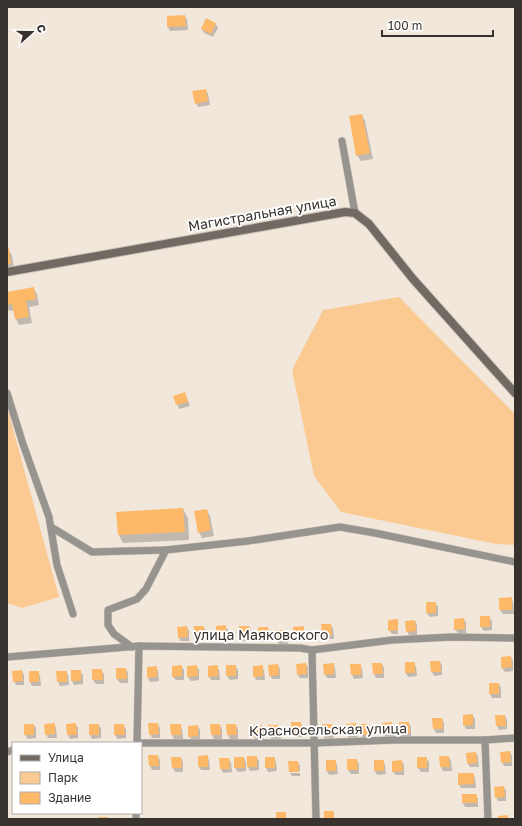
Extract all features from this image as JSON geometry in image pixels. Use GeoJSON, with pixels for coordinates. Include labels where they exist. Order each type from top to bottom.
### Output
{"type":"FeatureCollection","features":[{"type":"Feature","properties":{"kind":"street"},"geometry":{"type":"LineString","coordinates":[[342,141],[355,213]]}},
{"type":"Feature","properties":{"kind":"street","name":"Магистральная улица"},"geometry":{"type":"LineString","coordinates":[[7,272],[344,212],[355,213],[369,224],[413,278],[515,393]]}},
{"type":"Feature","properties":{"kind":"street"},"geometry":{"type":"LineString","coordinates":[[7,393],[23,444],[49,517],[56,565],[73,614]]}},
{"type":"Feature","properties":{"kind":"street"},"geometry":{"type":"LineString","coordinates":[[51,527],[92,552],[166,550],[248,541],[340,527],[515,562]]}},
{"type":"Feature","properties":{"kind":"street"},"geometry":{"type":"LineString","coordinates":[[137,742],[136,646],[114,634],[108,625],[108,610],[137,599],[146,589],[166,550]]}},
{"type":"Feature","properties":{"kind":"street","name":"улица Маяковского"},"geometry":{"type":"LineString","coordinates":[[7,657],[136,646],[300,648],[312,650],[392,640],[452,637],[515,638]]}},
{"type":"Feature","properties":{"kind":"street"},"geometry":{"type":"LineString","coordinates":[[312,650],[313,743],[316,819]]}},
{"type":"Feature","properties":{"kind":"street","name":"Красносельская улица"},"geometry":{"type":"LineString","coordinates":[[142,743],[313,743],[395,740],[485,740],[515,738]]}},
{"type":"Feature","properties":{"kind":"street"},"geometry":{"type":"LineString","coordinates":[[485,740],[488,819]]}},
{"type":"Feature","properties":{"kind":"green space"},"geometry":{"type":"Polygon","coordinates":[[[399,297],[515,414],[515,545],[496,544],[341,512],[314,476],[292,370],[323,310],[399,297]]]}},
{"type":"Feature","properties":{"kind":"green space"},"geometry":{"type":"Polygon","coordinates":[[[7,407],[59,597],[22,608],[7,603],[7,407]]]}},
{"type":"Feature","properties":{"kind":"building"},"geometry":{"type":"Polygon","coordinates":[[[185,15],[186,26],[167,27],[167,16],[185,15]]]}},
{"type":"Feature","properties":{"kind":"building"},"geometry":{"type":"Polygon","coordinates":[[[206,18],[216,23],[211,34],[201,29],[206,18]]]}},
{"type":"Feature","properties":{"kind":"building"},"geometry":{"type":"Polygon","coordinates":[[[206,89],[208,101],[195,104],[192,91],[206,89]]]}},
{"type":"Feature","properties":{"kind":"building"},"geometry":{"type":"Polygon","coordinates":[[[362,114],[370,153],[356,156],[349,116],[362,114]]]}},
{"type":"Feature","properties":{"kind":"building"},"geometry":{"type":"Polygon","coordinates":[[[7,248],[9,248],[11,264],[7,264],[7,248]]]}},
{"type":"Feature","properties":{"kind":"building"},"geometry":{"type":"Polygon","coordinates":[[[34,287],[36,299],[26,301],[29,317],[15,319],[12,304],[7,305],[7,292],[34,287]]]}},
{"type":"Feature","properties":{"kind":"building"},"geometry":{"type":"Polygon","coordinates":[[[185,392],[188,402],[176,405],[173,396],[185,392]]]}},
{"type":"Feature","properties":{"kind":"building"},"geometry":{"type":"Polygon","coordinates":[[[183,508],[185,532],[118,535],[116,512],[183,508]]]}},
{"type":"Feature","properties":{"kind":"building"},"geometry":{"type":"Polygon","coordinates":[[[207,509],[211,530],[198,533],[194,511],[207,509]]]}},
{"type":"Feature","properties":{"kind":"building"},"geometry":{"type":"Polygon","coordinates":[[[512,597],[512,610],[499,610],[499,598],[512,597]]]}},
{"type":"Feature","properties":{"kind":"building"},"geometry":{"type":"Polygon","coordinates":[[[426,602],[436,602],[436,613],[426,613],[426,602]]]}},
{"type":"Feature","properties":{"kind":"building"},"geometry":{"type":"Polygon","coordinates":[[[480,616],[490,616],[490,627],[480,627],[480,616]]]}},
{"type":"Feature","properties":{"kind":"building"},"geometry":{"type":"Polygon","coordinates":[[[464,618],[465,629],[454,630],[454,619],[464,618]]]}},
{"type":"Feature","properties":{"kind":"building"},"geometry":{"type":"Polygon","coordinates":[[[398,619],[398,630],[388,631],[388,620],[398,619]]]}},
{"type":"Feature","properties":{"kind":"building"},"geometry":{"type":"Polygon","coordinates":[[[415,620],[416,631],[406,632],[405,621],[415,620]]]}},
{"type":"Feature","properties":{"kind":"building"},"geometry":{"type":"Polygon","coordinates":[[[321,624],[331,624],[332,635],[322,635],[321,624]]]}},
{"type":"Feature","properties":{"kind":"building"},"geometry":{"type":"Polygon","coordinates":[[[226,625],[226,637],[216,637],[216,626],[226,625]]]}},
{"type":"Feature","properties":{"kind":"building"},"geometry":{"type":"Polygon","coordinates":[[[187,626],[188,637],[178,638],[177,627],[187,626]]]}},
{"type":"Feature","properties":{"kind":"building"},"geometry":{"type":"Polygon","coordinates":[[[194,626],[204,626],[204,637],[194,637],[194,626]]]}},
{"type":"Feature","properties":{"kind":"building"},"geometry":{"type":"Polygon","coordinates":[[[239,626],[249,626],[250,637],[240,637],[239,626]]]}},
{"type":"Feature","properties":{"kind":"building"},"geometry":{"type":"Polygon","coordinates":[[[304,626],[304,637],[294,638],[293,627],[304,626]]]}},
{"type":"Feature","properties":{"kind":"building"},"geometry":{"type":"Polygon","coordinates":[[[258,627],[268,627],[269,638],[259,638],[258,627]]]}},
{"type":"Feature","properties":{"kind":"building"},"geometry":{"type":"Polygon","coordinates":[[[275,630],[285,630],[286,641],[276,641],[275,630]]]}},
{"type":"Feature","properties":{"kind":"building"},"geometry":{"type":"Polygon","coordinates":[[[511,656],[512,667],[501,668],[501,657],[511,656]]]}},
{"type":"Feature","properties":{"kind":"building"},"geometry":{"type":"Polygon","coordinates":[[[430,661],[440,661],[441,672],[431,672],[430,661]]]}},
{"type":"Feature","properties":{"kind":"building"},"geometry":{"type":"Polygon","coordinates":[[[405,662],[415,662],[415,673],[405,673],[405,662]]]}},
{"type":"Feature","properties":{"kind":"building"},"geometry":{"type":"Polygon","coordinates":[[[306,663],[307,674],[297,675],[296,664],[306,663]]]}},
{"type":"Feature","properties":{"kind":"building"},"geometry":{"type":"Polygon","coordinates":[[[334,663],[334,674],[324,675],[323,664],[334,663]]]}},
{"type":"Feature","properties":{"kind":"building"},"geometry":{"type":"Polygon","coordinates":[[[372,663],[382,663],[383,674],[373,674],[372,663]]]}},
{"type":"Feature","properties":{"kind":"building"},"geometry":{"type":"Polygon","coordinates":[[[278,664],[279,675],[269,676],[268,665],[278,664]]]}},
{"type":"Feature","properties":{"kind":"building"},"geometry":{"type":"Polygon","coordinates":[[[350,664],[361,664],[361,675],[351,675],[350,664]]]}},
{"type":"Feature","properties":{"kind":"building"},"geometry":{"type":"Polygon","coordinates":[[[182,665],[182,676],[172,677],[172,666],[182,665]]]}},
{"type":"Feature","properties":{"kind":"building"},"geometry":{"type":"Polygon","coordinates":[[[197,665],[198,676],[187,677],[187,666],[197,665]]]}},
{"type":"Feature","properties":{"kind":"building"},"geometry":{"type":"Polygon","coordinates":[[[218,665],[218,676],[208,677],[208,666],[218,665]]]}},
{"type":"Feature","properties":{"kind":"building"},"geometry":{"type":"Polygon","coordinates":[[[226,665],[236,665],[236,676],[226,676],[226,665]]]}},
{"type":"Feature","properties":{"kind":"building"},"geometry":{"type":"Polygon","coordinates":[[[263,665],[263,676],[253,677],[253,666],[263,665]]]}},
{"type":"Feature","properties":{"kind":"building"},"geometry":{"type":"Polygon","coordinates":[[[157,666],[157,677],[147,678],[147,667],[157,666]]]}},
{"type":"Feature","properties":{"kind":"building"},"geometry":{"type":"Polygon","coordinates":[[[116,668],[126,668],[127,679],[116,679],[116,668]]]}},
{"type":"Feature","properties":{"kind":"building"},"geometry":{"type":"Polygon","coordinates":[[[92,669],[102,669],[103,680],[92,680],[92,669]]]}},
{"type":"Feature","properties":{"kind":"building"},"geometry":{"type":"Polygon","coordinates":[[[22,670],[23,681],[13,682],[12,671],[22,670]]]}},
{"type":"Feature","properties":{"kind":"building"},"geometry":{"type":"Polygon","coordinates":[[[71,670],[81,670],[81,681],[71,681],[71,670]]]}},
{"type":"Feature","properties":{"kind":"building"},"geometry":{"type":"Polygon","coordinates":[[[29,671],[39,671],[39,682],[29,682],[29,671]]]}},
{"type":"Feature","properties":{"kind":"building"},"geometry":{"type":"Polygon","coordinates":[[[56,671],[67,671],[67,682],[57,682],[56,671]]]}},
{"type":"Feature","properties":{"kind":"building"},"geometry":{"type":"Polygon","coordinates":[[[489,683],[499,683],[499,694],[489,694],[489,683]]]}},
{"type":"Feature","properties":{"kind":"building"},"geometry":{"type":"Polygon","coordinates":[[[473,714],[473,725],[463,726],[463,715],[473,714]]]}},
{"type":"Feature","properties":{"kind":"building"},"geometry":{"type":"Polygon","coordinates":[[[495,715],[505,715],[506,726],[496,726],[495,715]]]}},
{"type":"Feature","properties":{"kind":"building"},"geometry":{"type":"Polygon","coordinates":[[[432,718],[442,718],[443,729],[433,729],[432,718]]]}},
{"type":"Feature","properties":{"kind":"building"},"geometry":{"type":"Polygon","coordinates":[[[291,722],[301,722],[301,733],[291,733],[291,722]]]}},
{"type":"Feature","properties":{"kind":"building"},"geometry":{"type":"Polygon","coordinates":[[[392,722],[393,733],[382,734],[382,723],[392,722]]]}},
{"type":"Feature","properties":{"kind":"building"},"geometry":{"type":"Polygon","coordinates":[[[399,722],[409,722],[410,733],[400,733],[399,722]]]}},
{"type":"Feature","properties":{"kind":"building"},"geometry":{"type":"Polygon","coordinates":[[[55,723],[55,734],[45,735],[44,724],[55,723]]]}},
{"type":"Feature","properties":{"kind":"building"},"geometry":{"type":"Polygon","coordinates":[[[76,723],[77,735],[67,735],[66,724],[76,723]]]}},
{"type":"Feature","properties":{"kind":"building"},"geometry":{"type":"Polygon","coordinates":[[[148,723],[158,723],[159,734],[149,735],[148,723]]]}},
{"type":"Feature","properties":{"kind":"building"},"geometry":{"type":"Polygon","coordinates":[[[356,723],[356,734],[346,735],[346,724],[356,723]]]}},
{"type":"Feature","properties":{"kind":"building"},"geometry":{"type":"Polygon","coordinates":[[[24,724],[34,724],[34,735],[24,735],[24,724]]]}},
{"type":"Feature","properties":{"kind":"building"},"geometry":{"type":"Polygon","coordinates":[[[89,724],[99,724],[99,735],[89,735],[89,724]]]}},
{"type":"Feature","properties":{"kind":"building"},"geometry":{"type":"Polygon","coordinates":[[[114,724],[124,724],[125,735],[114,735],[114,724]]]}},
{"type":"Feature","properties":{"kind":"building"},"geometry":{"type":"Polygon","coordinates":[[[170,724],[181,724],[181,735],[171,735],[170,724]]]}},
{"type":"Feature","properties":{"kind":"building"},"geometry":{"type":"Polygon","coordinates":[[[210,724],[220,724],[221,735],[211,735],[210,724]]]}},
{"type":"Feature","properties":{"kind":"building"},"geometry":{"type":"Polygon","coordinates":[[[226,724],[236,724],[237,735],[227,735],[226,724]]]}},
{"type":"Feature","properties":{"kind":"building"},"geometry":{"type":"Polygon","coordinates":[[[322,724],[332,724],[332,735],[322,735],[322,724]]]}},
{"type":"Feature","properties":{"kind":"building"},"geometry":{"type":"Polygon","coordinates":[[[359,724],[369,724],[370,735],[360,735],[359,724]]]}},
{"type":"Feature","properties":{"kind":"building"},"geometry":{"type":"Polygon","coordinates":[[[198,725],[198,736],[188,737],[188,726],[198,725]]]}},
{"type":"Feature","properties":{"kind":"building"},"geometry":{"type":"Polygon","coordinates":[[[262,725],[263,736],[252,737],[252,726],[262,725]]]}},
{"type":"Feature","properties":{"kind":"building"},"geometry":{"type":"Polygon","coordinates":[[[268,725],[278,725],[279,736],[269,736],[268,725]]]}},
{"type":"Feature","properties":{"kind":"building"},"geometry":{"type":"Polygon","coordinates":[[[510,751],[511,762],[501,763],[500,752],[510,751]]]}},
{"type":"Feature","properties":{"kind":"building"},"geometry":{"type":"Polygon","coordinates":[[[476,752],[477,763],[467,764],[466,753],[476,752]]]}},
{"type":"Feature","properties":{"kind":"building"},"geometry":{"type":"Polygon","coordinates":[[[148,755],[158,755],[159,766],[149,766],[148,755]]]}},
{"type":"Feature","properties":{"kind":"building"},"geometry":{"type":"Polygon","coordinates":[[[208,755],[208,767],[198,767],[198,756],[208,755]]]}},
{"type":"Feature","properties":{"kind":"building"},"geometry":{"type":"Polygon","coordinates":[[[247,756],[257,756],[257,767],[247,767],[247,756]]]}},
{"type":"Feature","properties":{"kind":"building"},"geometry":{"type":"Polygon","coordinates":[[[439,756],[449,756],[450,767],[440,767],[439,756]]]}},
{"type":"Feature","properties":{"kind":"building"},"geometry":{"type":"Polygon","coordinates":[[[171,757],[181,757],[182,768],[172,768],[171,757]]]}},
{"type":"Feature","properties":{"kind":"building"},"geometry":{"type":"Polygon","coordinates":[[[234,757],[244,757],[245,768],[234,768],[234,757]]]}},
{"type":"Feature","properties":{"kind":"building"},"geometry":{"type":"Polygon","coordinates":[[[265,757],[275,757],[275,768],[265,768],[265,757]]]}},
{"type":"Feature","properties":{"kind":"building"},"geometry":{"type":"Polygon","coordinates":[[[417,757],[427,757],[427,768],[417,768],[417,757]]]}},
{"type":"Feature","properties":{"kind":"building"},"geometry":{"type":"Polygon","coordinates":[[[219,758],[229,758],[230,769],[220,769],[219,758]]]}},
{"type":"Feature","properties":{"kind":"building"},"geometry":{"type":"Polygon","coordinates":[[[347,759],[357,759],[358,770],[347,770],[347,759]]]}},
{"type":"Feature","properties":{"kind":"building"},"geometry":{"type":"Polygon","coordinates":[[[326,760],[336,760],[336,771],[326,771],[326,760]]]}},
{"type":"Feature","properties":{"kind":"building"},"geometry":{"type":"Polygon","coordinates":[[[374,760],[384,760],[384,771],[374,771],[374,760]]]}},
{"type":"Feature","properties":{"kind":"building"},"geometry":{"type":"Polygon","coordinates":[[[402,760],[403,771],[392,772],[392,761],[402,760]]]}},
{"type":"Feature","properties":{"kind":"building"},"geometry":{"type":"Polygon","coordinates":[[[288,761],[298,761],[299,772],[289,772],[288,761]]]}},
{"type":"Feature","properties":{"kind":"building"},"geometry":{"type":"Polygon","coordinates":[[[458,773],[474,773],[474,784],[458,785],[458,773]]]}},
{"type":"Feature","properties":{"kind":"building"},"geometry":{"type":"Polygon","coordinates":[[[504,786],[505,797],[495,798],[494,787],[504,786]]]}},
{"type":"Feature","properties":{"kind":"building"},"geometry":{"type":"Polygon","coordinates":[[[462,794],[477,794],[477,803],[462,803],[462,794]]]}},
{"type":"Feature","properties":{"kind":"building"},"geometry":{"type":"Polygon","coordinates":[[[324,811],[334,811],[334,819],[324,819],[324,811]]]}},
{"type":"Feature","properties":{"kind":"building"},"geometry":{"type":"Polygon","coordinates":[[[276,812],[286,812],[286,819],[276,819],[276,812]]]}},
{"type":"Feature","properties":{"kind":"building"},"geometry":{"type":"Polygon","coordinates":[[[508,815],[508,819],[498,819],[498,816],[508,815]]]}},
{"type":"Feature","properties":{"kind":"building"},"geometry":{"type":"Polygon","coordinates":[[[98,817],[108,817],[108,819],[98,819],[98,817]]]}}]}
